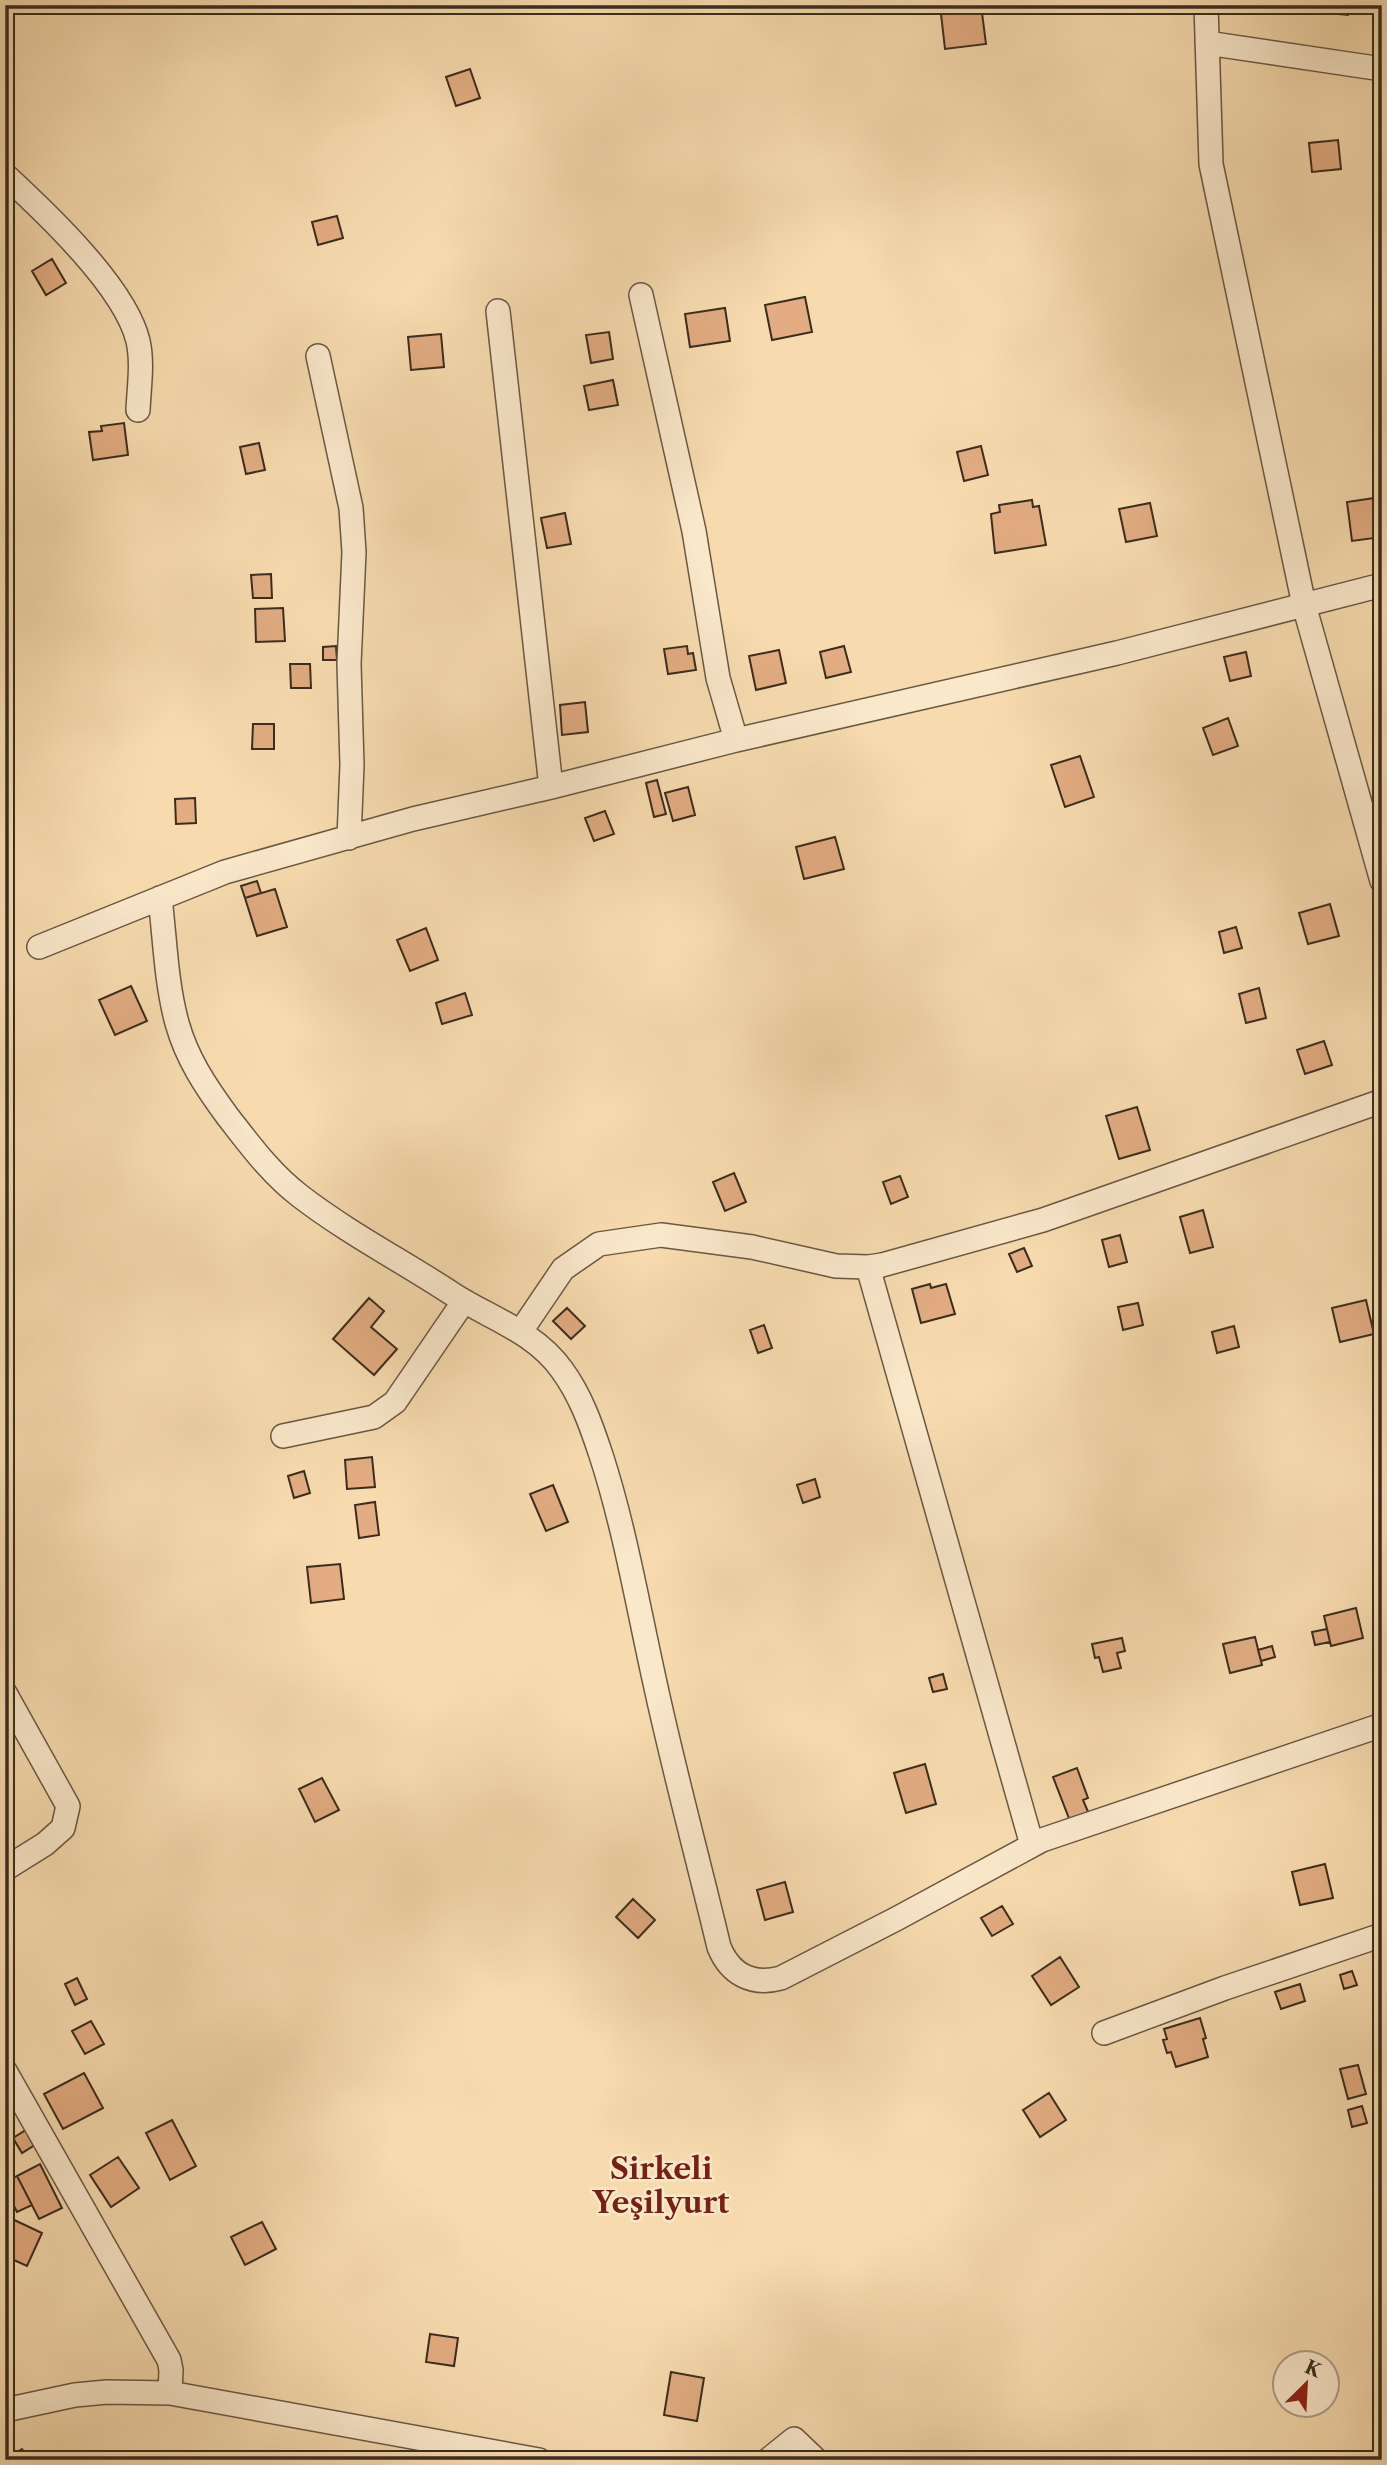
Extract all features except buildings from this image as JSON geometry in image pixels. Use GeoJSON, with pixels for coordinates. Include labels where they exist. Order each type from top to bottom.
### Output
{"type":"FeatureCollection","features":[{"type":"Feature","properties":{"kind":"street"},"geometry":{"type":"LineString","coordinates":[[1206,5],[1211,164],[1304,604],[1382,881]]}},
{"type":"Feature","properties":{"kind":"street"},"geometry":{"type":"LineString","coordinates":[[1207,43],[1382,69]]}},
{"type":"Feature","properties":{"kind":"street"},"geometry":{"type":"LineString","coordinates":[[5,174],[89,261],[128,313],[141,357],[138,410]]}},
{"type":"Feature","properties":{"kind":"street"},"geometry":{"type":"LineString","coordinates":[[641,295],[694,531],[718,678],[736,740]]}},
{"type":"Feature","properties":{"kind":"street"},"geometry":{"type":"LineString","coordinates":[[498,311],[551,787]]}},
{"type":"Feature","properties":{"kind":"street"},"geometry":{"type":"LineString","coordinates":[[318,356],[351,508],[354,552],[349,664],[352,765],[349,838]]}},
{"type":"Feature","properties":{"kind":"street"},"geometry":{"type":"LineString","coordinates":[[39,947],[225,872],[413,819],[736,740],[1116,653],[1382,585]]}},
{"type":"Feature","properties":{"kind":"street"},"geometry":{"type":"LineString","coordinates":[[160,898],[171,991],[177,1023],[189,1058],[203,1084],[255,1151],[298,1195],[464,1301],[521,1331],[544,1348],[578,1395],[589,1419],[615,1497],[656,1688],[719,1947],[728,1965],[735,1972],[753,1980],[781,1978],[1042,1840],[1382,1725]]}},
{"type":"Feature","properties":{"kind":"street"},"geometry":{"type":"LineString","coordinates":[[521,1331],[563,1269],[599,1244],[661,1235],[752,1247],[836,1266],[868,1267],[1043,1220],[1382,1101]]}},
{"type":"Feature","properties":{"kind":"street"},"geometry":{"type":"LineString","coordinates":[[868,1267],[1032,1845]]}},
{"type":"Feature","properties":{"kind":"street"},"geometry":{"type":"LineString","coordinates":[[283,1436],[374,1417],[385,1411],[395,1402],[464,1301]]}},
{"type":"Feature","properties":{"kind":"street"},"geometry":{"type":"LineString","coordinates":[[5,1693],[68,1806],[63,1828],[46,1844],[5,1868]]}},
{"type":"Feature","properties":{"kind":"street"},"geometry":{"type":"LineString","coordinates":[[1104,2033],[1225,1988],[1382,1935]]}},
{"type":"Feature","properties":{"kind":"street"},"geometry":{"type":"LineString","coordinates":[[5,2071],[169,2360],[170,2393]]}},
{"type":"Feature","properties":{"kind":"street"},"geometry":{"type":"LineString","coordinates":[[5,2410],[75,2395],[117,2392],[170,2393],[539,2460]]}},
{"type":"Feature","properties":{"kind":"street"},"geometry":{"type":"LineString","coordinates":[[768,2460],[794,2439],[816,2460]]}},
{"type":"Feature","properties":{"kind":"district","name":"Sirkeli Yeşilyurt"},"geometry":{"type":"Point","coordinates":[661,2185]}}]}
